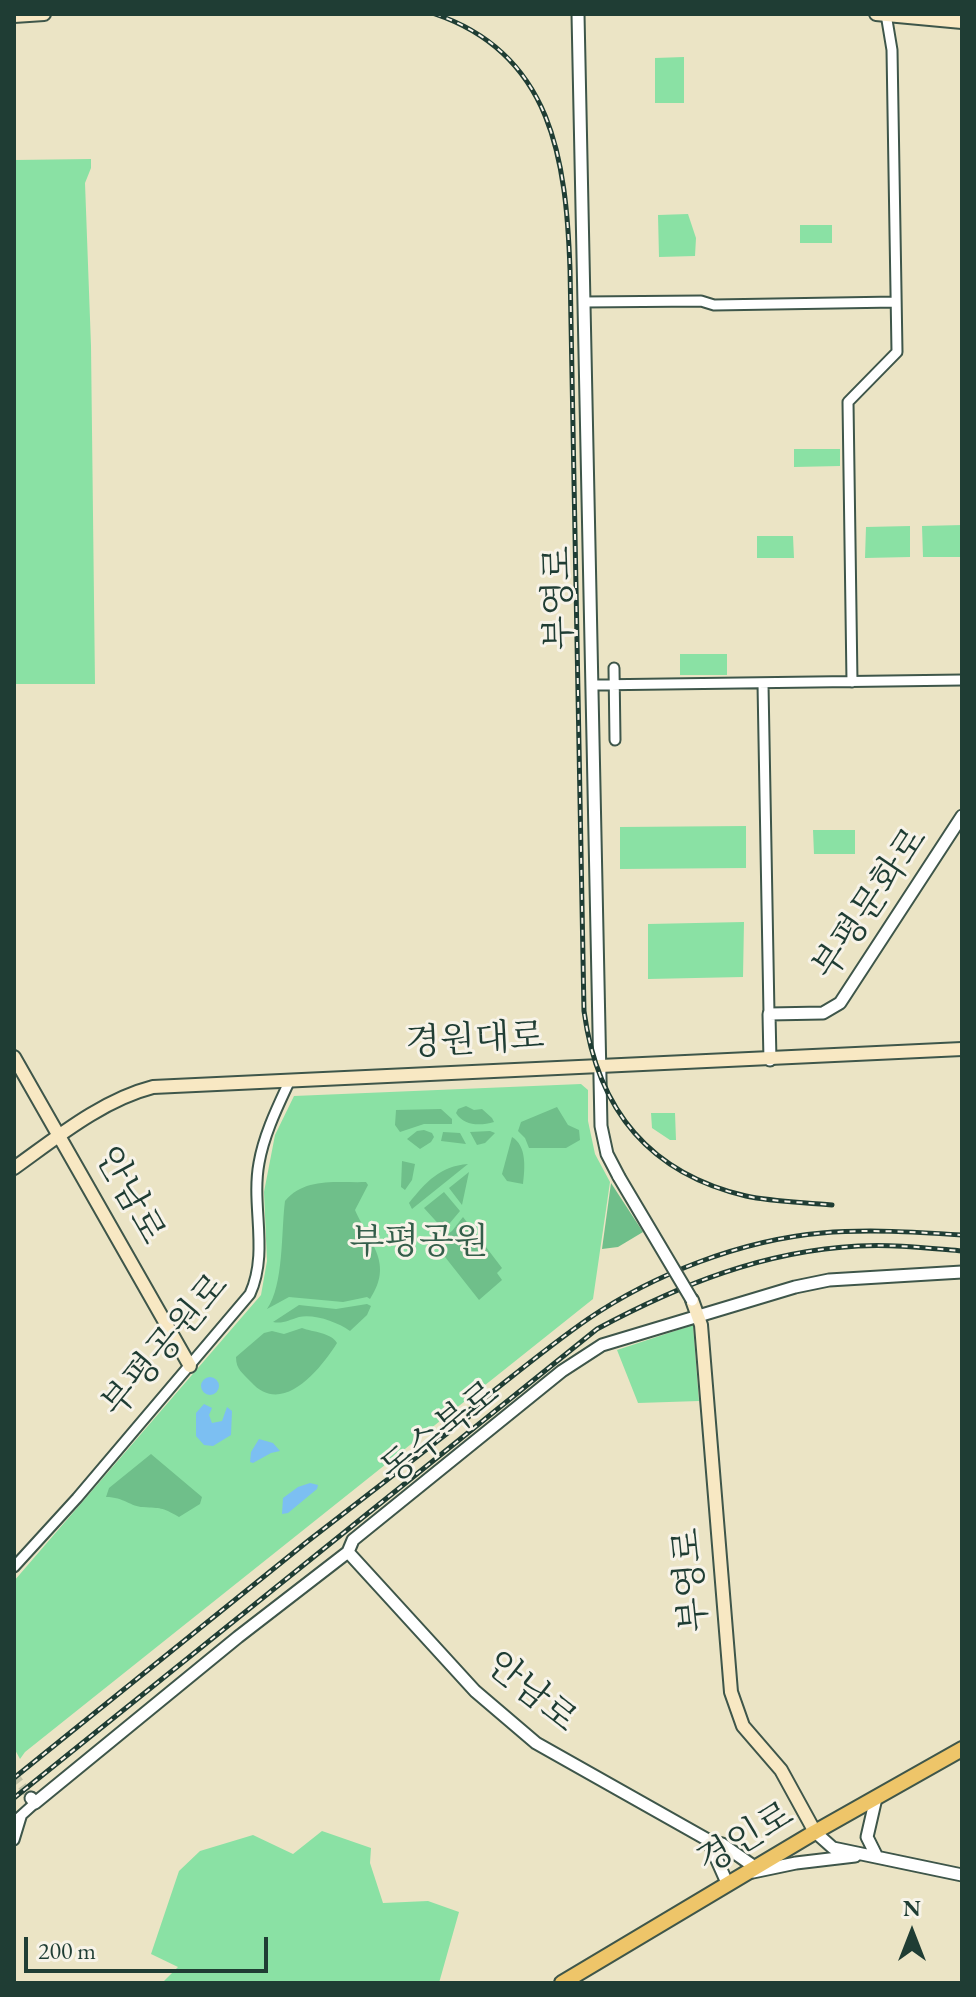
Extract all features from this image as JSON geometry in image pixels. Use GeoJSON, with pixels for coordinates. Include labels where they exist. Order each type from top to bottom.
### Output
{"type":"FeatureCollection","features":[{"type":"Feature","properties":{"kind":"main road"},"geometry":{"type":"LineString","coordinates":[[14,16],[44,14]]}},
{"type":"Feature","properties":{"kind":"main road"},"geometry":{"type":"LineString","coordinates":[[883,14],[962,22]]}},
{"type":"Feature","properties":{"kind":"main road","name":"경원대로"},"geometry":{"type":"LineString","coordinates":[[14,1168],[120,1098],[161,1087],[962,1049]]}},
{"type":"Feature","properties":{"kind":"main road","name":"안남로"},"geometry":{"type":"LineString","coordinates":[[14,1057],[190,1366]]}},
{"type":"Feature","properties":{"kind":"main road","name":"부영로"},"geometry":{"type":"LineString","coordinates":[[692,1300],[698,1316],[731,1692],[743,1726],[781,1770],[815,1832]]}},
{"type":"Feature","properties":{"kind":"main road","name":"경인로"},"geometry":{"type":"LineString","coordinates":[[562,1983],[815,1832],[962,1749]]}},
{"type":"Feature","properties":{"kind":"street","name":"부영로"},"geometry":{"type":"LineString","coordinates":[[578,14],[601,1126],[607,1154],[619,1177],[692,1300]]}},
{"type":"Feature","properties":{"kind":"street"},"geometry":{"type":"LineString","coordinates":[[852,682],[848,402],[897,352],[892,50],[883,14]]}},
{"type":"Feature","properties":{"kind":"street"},"geometry":{"type":"LineString","coordinates":[[584,302],[701,301],[714,305],[896,302]]}},
{"type":"Feature","properties":{"kind":"street"},"geometry":{"type":"LineString","coordinates":[[614,668],[615,740]]}},
{"type":"Feature","properties":{"kind":"street"},"geometry":{"type":"LineString","coordinates":[[592,685],[962,680]]}},
{"type":"Feature","properties":{"kind":"street"},"geometry":{"type":"LineString","coordinates":[[763,684],[770,1060]]}},
{"type":"Feature","properties":{"kind":"street","name":"부평문화로"},"geometry":{"type":"LineString","coordinates":[[769,1014],[823,1013],[840,1003],[962,816]]}},
{"type":"Feature","properties":{"kind":"street","name":"부평공원로"},"geometry":{"type":"LineString","coordinates":[[14,1567],[77,1498],[164,1392],[190,1366],[240,1307],[254,1285],[259,1249],[259,1162],[290,1080]]}},
{"type":"Feature","properties":{"kind":"street","name":"동수북로"},"geometry":{"type":"LineString","coordinates":[[18,1819],[33,1801],[348,1552],[353,1540],[571,1365],[602,1345],[829,1280],[962,1272]]}},
{"type":"Feature","properties":{"kind":"street","name":"안남로"},"geometry":{"type":"LineString","coordinates":[[348,1552],[475,1691],[536,1743],[708,1840],[722,1844],[750,1871]]}},
{"type":"Feature","properties":{"kind":"street"},"geometry":{"type":"LineString","coordinates":[[873,1856],[867,1837],[876,1798]]}},
{"type":"Feature","properties":{"kind":"street"},"geometry":{"type":"LineString","coordinates":[[14,1840],[18,1819]]}},
{"type":"Feature","properties":{"kind":"street"},"geometry":{"type":"LineString","coordinates":[[815,1832],[833,1848],[962,1875]]}},
{"type":"Feature","properties":{"kind":"street"},"geometry":{"type":"LineString","coordinates":[[708,1840],[728,1885]]}},
{"type":"Feature","properties":{"kind":"street"},"geometry":{"type":"LineString","coordinates":[[750,1871],[873,1856]]}},
{"type":"Feature","properties":{"kind":"green space"},"geometry":{"type":"Polygon","coordinates":[[[684,57],[684,103],[655,103],[655,58],[684,57]]]}},
{"type":"Feature","properties":{"kind":"green space"},"geometry":{"type":"Polygon","coordinates":[[[91,159],[85,183],[91,346],[95,684],[14,684],[14,160],[91,159]]]}},
{"type":"Feature","properties":{"kind":"green space"},"geometry":{"type":"Polygon","coordinates":[[[688,214],[696,238],[695,256],[659,257],[658,215],[688,214]]]}},
{"type":"Feature","properties":{"kind":"green space"},"geometry":{"type":"Polygon","coordinates":[[[800,225],[832,225],[832,243],[800,243],[800,225]]]}},
{"type":"Feature","properties":{"kind":"green space"},"geometry":{"type":"Polygon","coordinates":[[[794,449],[840,449],[840,466],[794,467],[794,449]]]}},
{"type":"Feature","properties":{"kind":"green space"},"geometry":{"type":"Polygon","coordinates":[[[962,525],[962,557],[923,557],[922,526],[962,525]]]}},
{"type":"Feature","properties":{"kind":"green space"},"geometry":{"type":"Polygon","coordinates":[[[910,526],[910,557],[865,558],[866,527],[910,526]]]}},
{"type":"Feature","properties":{"kind":"green space"},"geometry":{"type":"Polygon","coordinates":[[[757,536],[793,536],[794,558],[757,558],[757,536]]]}},
{"type":"Feature","properties":{"kind":"green space"},"geometry":{"type":"Polygon","coordinates":[[[680,654],[727,654],[727,675],[680,675],[680,654]]]}},
{"type":"Feature","properties":{"kind":"green space"},"geometry":{"type":"Polygon","coordinates":[[[746,826],[746,868],[620,869],[620,827],[746,826]]]}},
{"type":"Feature","properties":{"kind":"green space"},"geometry":{"type":"Polygon","coordinates":[[[813,830],[855,830],[855,854],[814,854],[813,830]]]}},
{"type":"Feature","properties":{"kind":"green space"},"geometry":{"type":"Polygon","coordinates":[[[744,922],[743,977],[648,979],[648,924],[744,922]]]}},
{"type":"Feature","properties":{"kind":"green space","name":"부평공원"},"geometry":{"type":"Polygon","coordinates":[[[581,1084],[588,1090],[588,1121],[595,1154],[610,1182],[593,1299],[20,1759],[14,1748],[14,1581],[261,1295],[267,1261],[264,1192],[275,1135],[294,1096],[581,1084]]]}},
{"type":"Feature","properties":{"kind":"green space"},"geometry":{"type":"Polygon","coordinates":[[[466,1106],[474,1110],[482,1109],[494,1122],[468,1123],[456,1113],[466,1106]]]}},
{"type":"Feature","properties":{"kind":"green space"},"geometry":{"type":"Polygon","coordinates":[[[557,1107],[568,1125],[579,1130],[580,1140],[566,1148],[529,1148],[518,1131],[521,1122],[557,1107]]]}},
{"type":"Feature","properties":{"kind":"green space"},"geometry":{"type":"Polygon","coordinates":[[[441,1109],[452,1119],[452,1124],[424,1124],[400,1132],[395,1125],[396,1110],[441,1109]]]}},
{"type":"Feature","properties":{"kind":"green space"},"geometry":{"type":"Polygon","coordinates":[[[651,1113],[675,1113],[676,1140],[670,1140],[652,1128],[651,1113]]]}},
{"type":"Feature","properties":{"kind":"green space"},"geometry":{"type":"Polygon","coordinates":[[[424,1130],[434,1137],[420,1149],[407,1139],[424,1130]]]}},
{"type":"Feature","properties":{"kind":"green space"},"geometry":{"type":"Polygon","coordinates":[[[443,1132],[460,1133],[466,1144],[441,1141],[443,1132]]]}},
{"type":"Feature","properties":{"kind":"green space"},"geometry":{"type":"Polygon","coordinates":[[[470,1132],[495,1133],[485,1143],[477,1145],[470,1132]]]}},
{"type":"Feature","properties":{"kind":"green space"},"geometry":{"type":"Polygon","coordinates":[[[512,1137],[523,1152],[523,1184],[507,1181],[502,1174],[512,1137]]]}},
{"type":"Feature","properties":{"kind":"green space"},"geometry":{"type":"Polygon","coordinates":[[[402,1161],[415,1164],[412,1180],[405,1190],[401,1187],[402,1161]]]}},
{"type":"Feature","properties":{"kind":"green space"},"geometry":{"type":"Polygon","coordinates":[[[468,1164],[412,1209],[409,1203],[434,1176],[449,1168],[468,1164]]]}},
{"type":"Feature","properties":{"kind":"green space"},"geometry":{"type":"Polygon","coordinates":[[[469,1172],[462,1205],[449,1188],[469,1172]]]}},
{"type":"Feature","properties":{"kind":"green space"},"geometry":{"type":"Polygon","coordinates":[[[366,1182],[368,1185],[355,1210],[380,1264],[377,1286],[370,1299],[343,1302],[289,1297],[267,1309],[279,1272],[285,1201],[293,1193],[312,1185],[366,1182]]]}},
{"type":"Feature","properties":{"kind":"green space"},"geometry":{"type":"Polygon","coordinates":[[[611,1183],[643,1232],[618,1247],[602,1249],[611,1183]]]}},
{"type":"Feature","properties":{"kind":"green space"},"geometry":{"type":"Polygon","coordinates":[[[444,1192],[460,1211],[444,1230],[424,1208],[444,1192]]]}},
{"type":"Feature","properties":{"kind":"green space"},"geometry":{"type":"Polygon","coordinates":[[[463,1217],[502,1268],[497,1273],[502,1280],[479,1300],[434,1243],[452,1231],[463,1217]]]}},
{"type":"Feature","properties":{"kind":"green space"},"geometry":{"type":"Polygon","coordinates":[[[299,1305],[336,1309],[371,1306],[367,1315],[350,1331],[312,1317],[273,1322],[299,1305]]]}},
{"type":"Feature","properties":{"kind":"green space"},"geometry":{"type":"Polygon","coordinates":[[[693,1325],[699,1401],[638,1403],[617,1350],[693,1325]]]}},
{"type":"Feature","properties":{"kind":"green space"},"geometry":{"type":"Polygon","coordinates":[[[302,1328],[327,1335],[337,1343],[321,1365],[299,1386],[275,1394],[263,1391],[239,1368],[236,1357],[264,1333],[284,1334],[302,1328]]]}},
{"type":"Feature","properties":{"kind":"green space"},"geometry":{"type":"Polygon","coordinates":[[[151,1454],[202,1497],[200,1504],[179,1517],[161,1509],[139,1507],[106,1497],[109,1488],[151,1454]]]}},
{"type":"Feature","properties":{"kind":"green space"},"geometry":{"type":"Polygon","coordinates":[[[322,1831],[371,1848],[370,1863],[383,1903],[428,1901],[459,1912],[439,1983],[162,1983],[178,1967],[151,1954],[179,1871],[200,1851],[253,1835],[293,1854],[322,1831]]]}},
{"type":"Feature","properties":{"kind":"water"},"geometry":{"type":"Polygon","coordinates":[[[206,1377],[214,1377],[219,1386],[217,1393],[206,1395],[201,1390],[201,1382],[206,1377]]]}},
{"type":"Feature","properties":{"kind":"water"},"geometry":{"type":"Polygon","coordinates":[[[204,1404],[212,1408],[209,1415],[212,1423],[222,1421],[227,1407],[232,1411],[231,1435],[213,1446],[204,1445],[196,1436],[196,1413],[204,1404]]]}},
{"type":"Feature","properties":{"kind":"water"},"geometry":{"type":"Polygon","coordinates":[[[259,1439],[273,1443],[280,1451],[253,1463],[250,1462],[251,1452],[259,1439]]]}},
{"type":"Feature","properties":{"kind":"water"},"geometry":{"type":"Polygon","coordinates":[[[310,1483],[318,1485],[317,1489],[288,1513],[282,1514],[283,1498],[310,1483]]]}},
{"type":"Feature","properties":{"kind":"tunnel"},"geometry":{"type":"LineString","coordinates":[[14,1775],[31,1798]]}},
{"type":"Feature","properties":{"kind":"railway"},"geometry":{"type":"LineString","coordinates":[[435,14],[475,32],[505,56],[529,84],[545,116],[557,151],[564,189],[570,269],[584,1011],[601,1078],[615,1106],[633,1131],[655,1153],[681,1171],[746,1196],[832,1205]]}},
{"type":"Feature","properties":{"kind":"railway"},"geometry":{"type":"LineString","coordinates":[[467,1412],[542,1353],[614,1303],[670,1274],[730,1251],[822,1233],[874,1231],[962,1235]]}},
{"type":"Feature","properties":{"kind":"railway"},"geometry":{"type":"LineString","coordinates":[[14,1798],[597,1329],[691,1285],[789,1255],[871,1246],[962,1251]]}},
{"type":"Feature","properties":{"kind":"railway"},"geometry":{"type":"LineString","coordinates":[[14,1778],[308,1541],[480,1408]]}}]}
